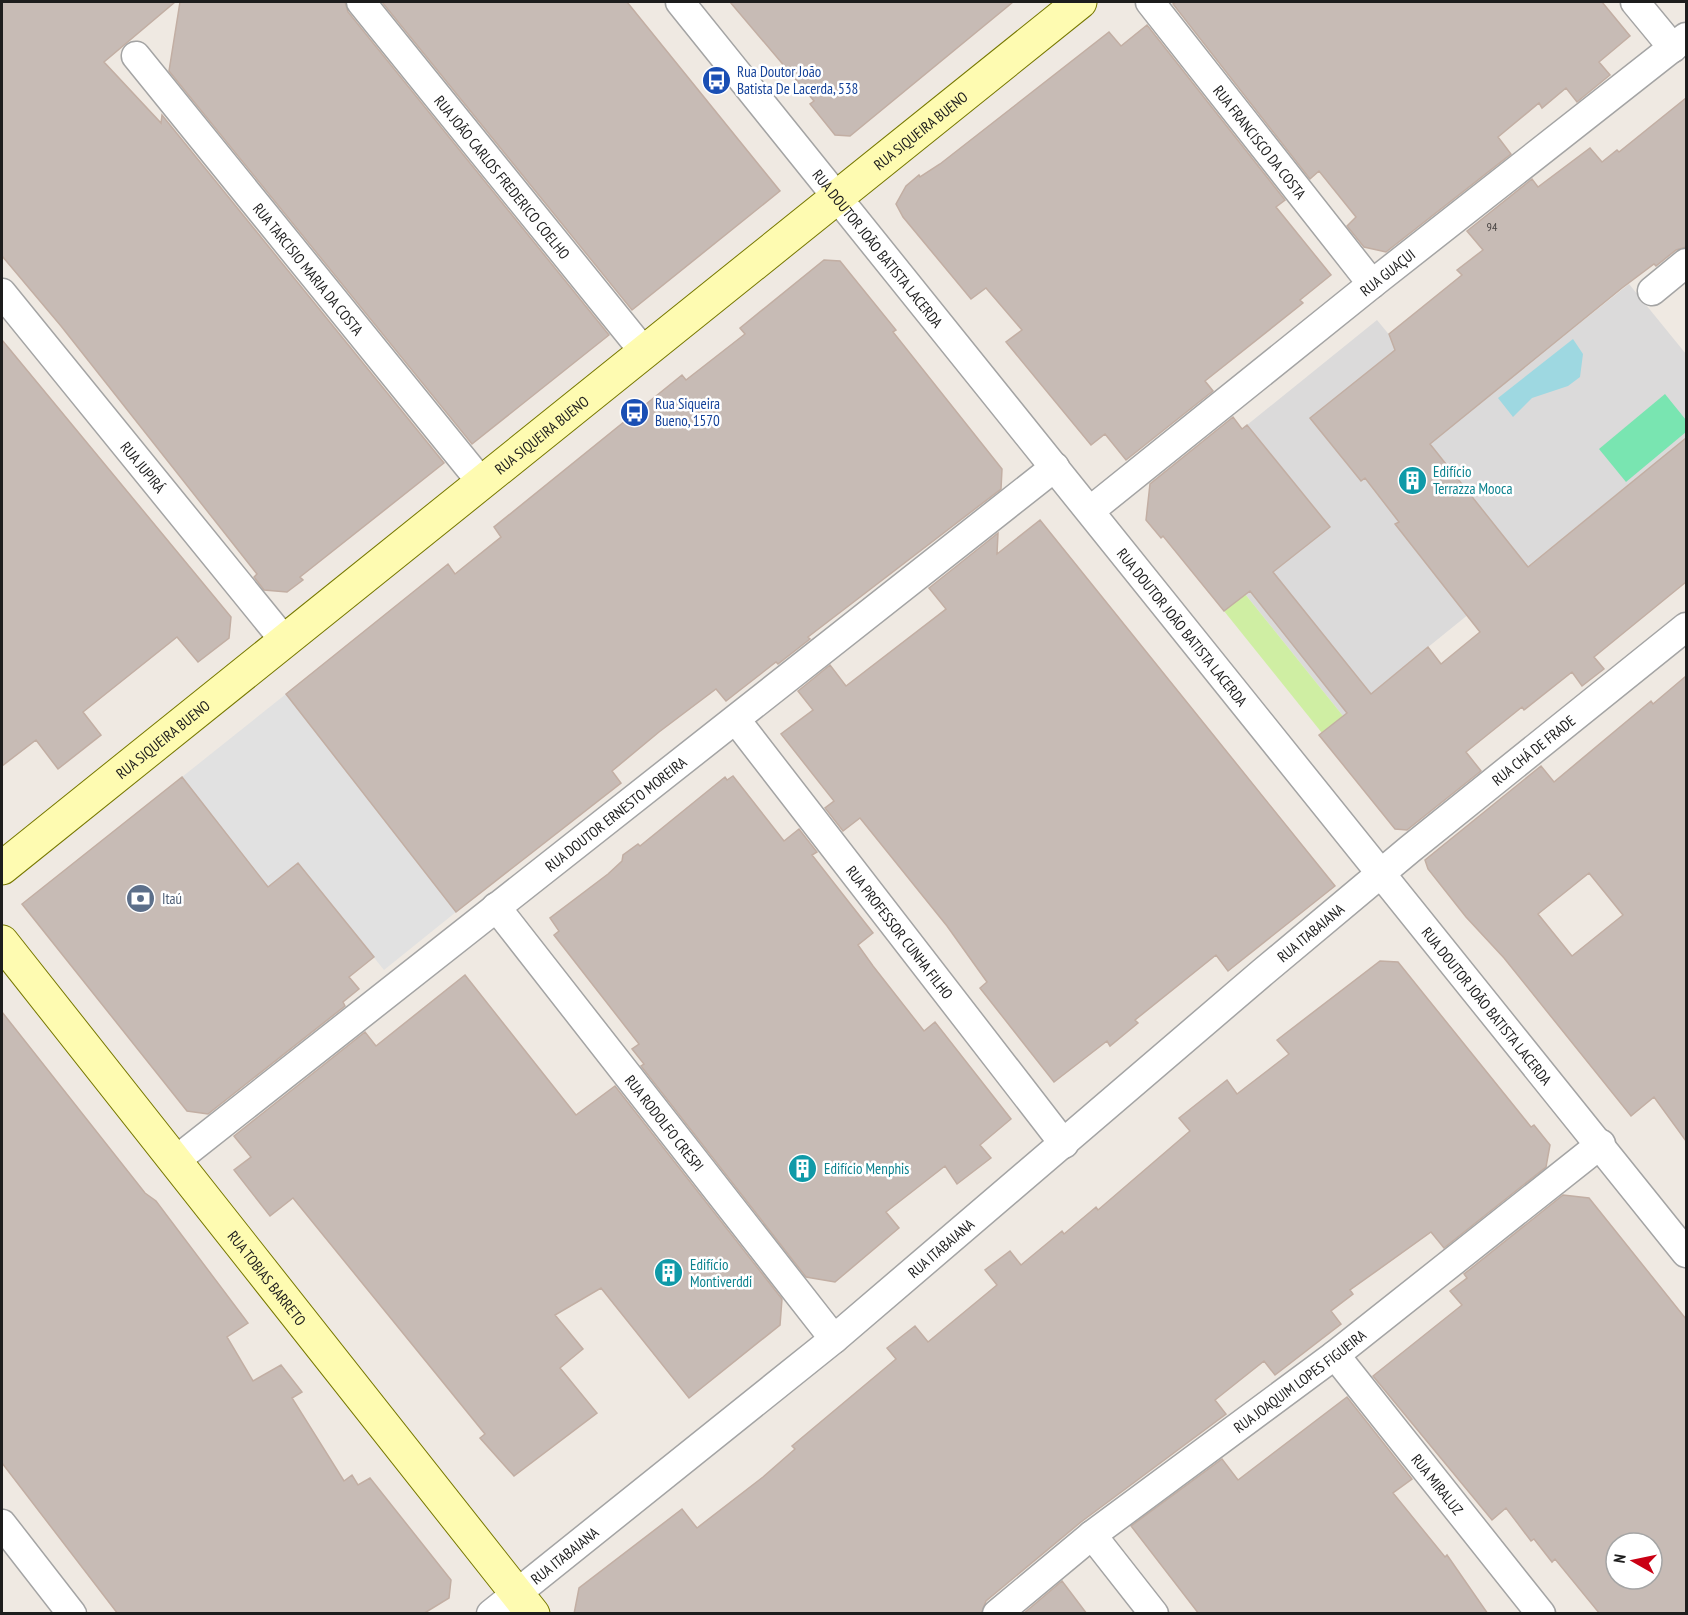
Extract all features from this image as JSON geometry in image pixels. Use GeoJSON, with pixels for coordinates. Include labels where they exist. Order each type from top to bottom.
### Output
{"type":"FeatureCollection","features":[{"type":"Feature","properties":{"kind":"main road","name":"RUA SIQUEIRA BUENO"},"geometry":{"type":"LineString","coordinates":[[2,868],[1080,2]]}},
{"type":"Feature","properties":{"kind":"main road","name":"RUA TOBIAS BARRETO"},"geometry":{"type":"LineString","coordinates":[[2,942],[526,1604]]}},
{"type":"Feature","properties":{"kind":"street","name":"RUA JOÃO CARLOS FREDERICO COELHO"},"geometry":{"type":"LineString","coordinates":[[361,2],[645,353]]}},
{"type":"Feature","properties":{"kind":"street","name":"RUA DOUTOR JOÃO BATISTA LACERDA"},"geometry":{"type":"LineString","coordinates":[[680,2],[1686,1251]]}},
{"type":"Feature","properties":{"kind":"street","name":"RUA FRANCISCO DA COSTA"},"geometry":{"type":"LineString","coordinates":[[1150,2],[1372,284]]}},
{"type":"Feature","properties":{"kind":"street"},"geometry":{"type":"LineString","coordinates":[[1635,2],[1679,43]]}},
{"type":"Feature","properties":{"kind":"street","name":"RUA GUAÇUI"},"geometry":{"type":"LineString","coordinates":[[1091,510],[1372,284],[1679,43]]}},
{"type":"Feature","properties":{"kind":"street","name":"RUA TARCISIO MARIA DA COSTA"},"geometry":{"type":"LineString","coordinates":[[136,56],[482,483]]}},
{"type":"Feature","properties":{"kind":"street"},"geometry":{"type":"LineString","coordinates":[[1652,291],[1686,263]]}},
{"type":"Feature","properties":{"kind":"street","name":"RUA JUPIRÁ"},"geometry":{"type":"LineString","coordinates":[[2,293],[284,640]]}},
{"type":"Feature","properties":{"kind":"street","name":"RUA DOUTOR ERNESTO MOREIRA"},"geometry":{"type":"LineString","coordinates":[[175,1161],[1055,467]]}},
{"type":"Feature","properties":{"kind":"street","name":"RUA CHÁ DE FRADE"},"geometry":{"type":"LineString","coordinates":[[1382,873],[1686,627]]}},
{"type":"Feature","properties":{"kind":"street","name":"RUA PROFESSOR CUNHA FILHO"},"geometry":{"type":"LineString","coordinates":[[736,720],[1064,1144]]}},
{"type":"Feature","properties":{"kind":"street","name":"RUA ITABAIANA"},"geometry":{"type":"LineString","coordinates":[[491,1614],[526,1604],[1263,972],[1382,873]]}},
{"type":"Feature","properties":{"kind":"street","name":"RUA RODOLFO CRESPI"},"geometry":{"type":"LineString","coordinates":[[496,907],[834,1339]]}},
{"type":"Feature","properties":{"kind":"street","name":"RUA JOAQUIM LOPES FIGUEIRA"},"geometry":{"type":"LineString","coordinates":[[997,1614],[1092,1535],[1335,1355],[1601,1144]]}},
{"type":"Feature","properties":{"kind":"street","name":"RUA MIRALUZ"},"geometry":{"type":"LineString","coordinates":[[1335,1355],[1541,1614]]}},
{"type":"Feature","properties":{"kind":"street"},"geometry":{"type":"LineString","coordinates":[[2,1524],[72,1614]]}},
{"type":"Feature","properties":{"kind":"street"},"geometry":{"type":"LineString","coordinates":[[1092,1535],[1154,1614]]}},
{"type":"Feature","properties":{"kind":"shaded area"},"geometry":{"type":"Polygon","coordinates":[[[1629,284],[1686,354],[1686,438],[1343,716],[1245,594],[1330,527],[1247,425],[1377,320],[1439,395],[1492,393],[1629,284]]]}},
{"type":"Feature","properties":{"kind":"shaded area"},"geometry":{"type":"Polygon","coordinates":[[[286,694],[456,912],[384,970],[298,863],[268,887],[182,777],[286,694]]]}},
{"type":"Feature","properties":{"kind":"green space"},"geometry":{"type":"Polygon","coordinates":[[[1665,394],[1686,420],[1686,432],[1626,482],[1599,449],[1665,394]]]}},
{"type":"Feature","properties":{"kind":"green space"},"geometry":{"type":"Polygon","coordinates":[[[1245,594],[1343,716],[1322,733],[1224,611],[1245,594]]]}},
{"type":"Feature","properties":{"kind":"water"},"geometry":{"type":"Polygon","coordinates":[[[1573,339],[1583,354],[1580,377],[1568,386],[1532,398],[1513,417],[1498,398],[1573,339]]]}},
{"type":"Feature","properties":{"kind":"building"},"geometry":{"type":"Polygon","coordinates":[[[2,2],[175,2],[104,62],[161,123],[162,115],[444,463],[300,577],[303,580],[287,592],[264,590],[254,577],[257,574],[61,326],[2,256],[2,2]]]}},
{"type":"Feature","properties":{"kind":"building"},"geometry":{"type":"Polygon","coordinates":[[[180,2],[345,2],[348,12],[609,335],[472,444],[169,71],[180,2]]]}},
{"type":"Feature","properties":{"kind":"building"},"geometry":{"type":"Polygon","coordinates":[[[382,2],[627,2],[780,191],[632,310],[382,2]]]}},
{"type":"Feature","properties":{"kind":"building"},"geometry":{"type":"Polygon","coordinates":[[[730,2],[1013,2],[850,136],[835,135],[810,104],[814,101],[730,2]]]}},
{"type":"Feature","properties":{"kind":"building"},"geometry":{"type":"Polygon","coordinates":[[[1176,2],[1602,2],[1630,36],[1599,62],[1610,75],[1577,102],[1566,88],[1542,108],[1539,103],[1498,137],[1511,154],[1386,252],[1364,247],[1347,226],[1356,217],[1319,171],[1310,179],[1173,4],[1176,2]]]}},
{"type":"Feature","properties":{"kind":"building"},"geometry":{"type":"Polygon","coordinates":[[[1147,25],[1285,200],[1276,207],[1331,275],[1300,300],[1303,303],[1205,381],[1213,391],[1126,460],[1105,434],[1091,445],[1006,342],[1022,330],[986,288],[971,299],[903,217],[896,204],[906,186],[919,175],[920,177],[940,164],[1109,32],[1121,46],[1147,25]]]}},
{"type":"Feature","properties":{"kind":"building"},"geometry":{"type":"Polygon","coordinates":[[[1686,98],[1686,247],[1676,250],[1656,266],[1654,264],[1622,288],[1430,444],[1528,567],[1686,438],[1686,582],[1594,657],[1604,669],[1582,686],[1572,672],[1524,710],[1522,707],[1466,752],[1481,771],[1407,830],[1395,829],[1319,735],[1347,713],[1250,591],[1224,611],[1163,536],[1161,538],[1146,520],[1150,484],[1233,417],[1242,429],[1247,425],[1330,527],[1273,572],[1371,694],[1428,647],[1441,664],[1480,632],[1395,524],[1399,522],[1365,478],[1361,481],[1310,418],[1395,350],[1389,334],[1462,275],[1457,270],[1483,250],[1467,231],[1532,179],[1538,187],[1590,148],[1602,162],[1617,150],[1619,152],[1686,98]]]}},
{"type":"Feature","properties":{"kind":"building"},"geometry":{"type":"Polygon","coordinates":[[[824,260],[840,261],[896,330],[893,332],[1002,469],[1001,489],[808,637],[810,639],[778,664],[776,662],[726,701],[716,689],[659,732],[612,771],[621,783],[456,912],[286,694],[448,564],[455,574],[501,537],[494,527],[682,375],[686,380],[745,334],[740,328],[824,260]]]}},
{"type":"Feature","properties":{"kind":"building"},"geometry":{"type":"Polygon","coordinates":[[[2,340],[231,617],[229,638],[198,662],[177,637],[83,712],[101,735],[58,769],[36,740],[2,766],[2,340]]]}},
{"type":"Feature","properties":{"kind":"building"},"geometry":{"type":"Polygon","coordinates":[[[1040,520],[1335,886],[1228,971],[1216,955],[1135,1020],[1138,1023],[1110,1046],[1107,1041],[1054,1082],[980,988],[987,982],[947,926],[860,818],[843,831],[825,808],[834,801],[781,734],[813,710],[798,691],[830,665],[846,686],[946,609],[929,588],[998,533],[997,554],[1040,520]]]}},
{"type":"Feature","properties":{"kind":"building"},"geometry":{"type":"Polygon","coordinates":[[[1686,676],[1686,1141],[1654,1097],[1631,1116],[1504,958],[1466,917],[1428,869],[1425,860],[1541,766],[1554,782],[1651,701],[1653,704],[1686,676]],[[1589,873],[1538,914],[1572,956],[1623,915],[1589,873]]]}},
{"type":"Feature","properties":{"kind":"building"},"geometry":{"type":"Polygon","coordinates":[[[733,776],[784,841],[799,829],[817,852],[812,855],[873,933],[858,945],[873,966],[924,1031],[935,1022],[1011,1119],[980,1145],[991,1158],[957,1184],[945,1166],[886,1212],[899,1228],[835,1282],[806,1277],[641,1066],[644,1064],[632,1049],[639,1044],[554,935],[559,931],[550,918],[608,874],[622,861],[623,855],[638,844],[640,846],[725,777],[727,780],[733,776]]]}},
{"type":"Feature","properties":{"kind":"building"},"geometry":{"type":"Polygon","coordinates":[[[182,777],[268,887],[298,863],[374,957],[349,977],[359,989],[343,1002],[345,1006],[208,1114],[187,1111],[22,904],[182,777]]]}},
{"type":"Feature","properties":{"kind":"building"},"geometry":{"type":"Polygon","coordinates":[[[1380,961],[1398,962],[1531,1127],[1534,1125],[1550,1145],[1546,1167],[1444,1248],[1431,1232],[1350,1290],[1353,1294],[1331,1311],[1341,1324],[1275,1375],[1264,1361],[1215,1400],[1226,1414],[1081,1522],[986,1601],[981,1614],[574,1614],[579,1588],[682,1509],[697,1528],[763,1477],[795,1449],[792,1446],[896,1359],[887,1348],[915,1326],[928,1342],[997,1285],[985,1270],[1010,1251],[1021,1265],[1062,1231],[1064,1234],[1096,1207],[1098,1210],[1190,1131],[1179,1118],[1227,1080],[1237,1094],[1289,1054],[1277,1040],[1380,961]]]}},
{"type":"Feature","properties":{"kind":"building"},"geometry":{"type":"Polygon","coordinates":[[[465,975],[576,1115],[615,1086],[782,1299],[780,1325],[689,1398],[601,1288],[555,1315],[583,1349],[560,1368],[597,1413],[514,1476],[480,1438],[485,1434],[293,1198],[270,1216],[234,1170],[251,1157],[234,1136],[365,1032],[376,1046],[465,975]]]}},
{"type":"Feature","properties":{"kind":"building"},"geometry":{"type":"Polygon","coordinates":[[[2,1012],[145,1193],[156,1201],[248,1323],[227,1337],[253,1381],[281,1365],[302,1392],[292,1398],[344,1481],[352,1475],[358,1485],[370,1478],[451,1580],[449,1598],[423,1614],[118,1614],[2,1463],[2,1012]]]}},
{"type":"Feature","properties":{"kind":"building"},"geometry":{"type":"Polygon","coordinates":[[[1563,1195],[1589,1198],[1686,1319],[1686,1614],[1600,1614],[1555,1559],[1552,1562],[1534,1539],[1531,1541],[1506,1508],[1492,1520],[1373,1376],[1462,1305],[1450,1291],[1467,1278],[1464,1274],[1563,1195]]]}},
{"type":"Feature","properties":{"kind":"building"},"geometry":{"type":"Polygon","coordinates":[[[1347,1397],[1412,1479],[1393,1493],[1445,1557],[1447,1555],[1488,1614],[1199,1614],[1131,1526],[1222,1459],[1238,1480],[1347,1397]]]}},
{"type":"Feature","properties":{"kind":"building"},"geometry":{"type":"Polygon","coordinates":[[[1062,1581],[1087,1614],[1023,1614],[1062,1581]]]}},
{"type":"Feature","properties":{"kind":"place","name":"Rua Doutor João Batista De Lacerda, 538"},"geometry":{"type":"Point","coordinates":[716,80]}},
{"type":"Feature","properties":{"kind":"place","name":"Rua Siqueira Bueno, 1570"},"geometry":{"type":"Point","coordinates":[634,412]}},
{"type":"Feature","properties":{"kind":"place","name":"Edifício Terrazza Mooca"},"geometry":{"type":"Point","coordinates":[1412,480]}},
{"type":"Feature","properties":{"kind":"place","name":"Itaú"},"geometry":{"type":"Point","coordinates":[141,898]}},
{"type":"Feature","properties":{"kind":"place","name":"Edifício Menphis"},"geometry":{"type":"Point","coordinates":[803,1168]}},
{"type":"Feature","properties":{"kind":"place","name":"Edifício Montiverddi"},"geometry":{"type":"Point","coordinates":[669,1273]}}]}
